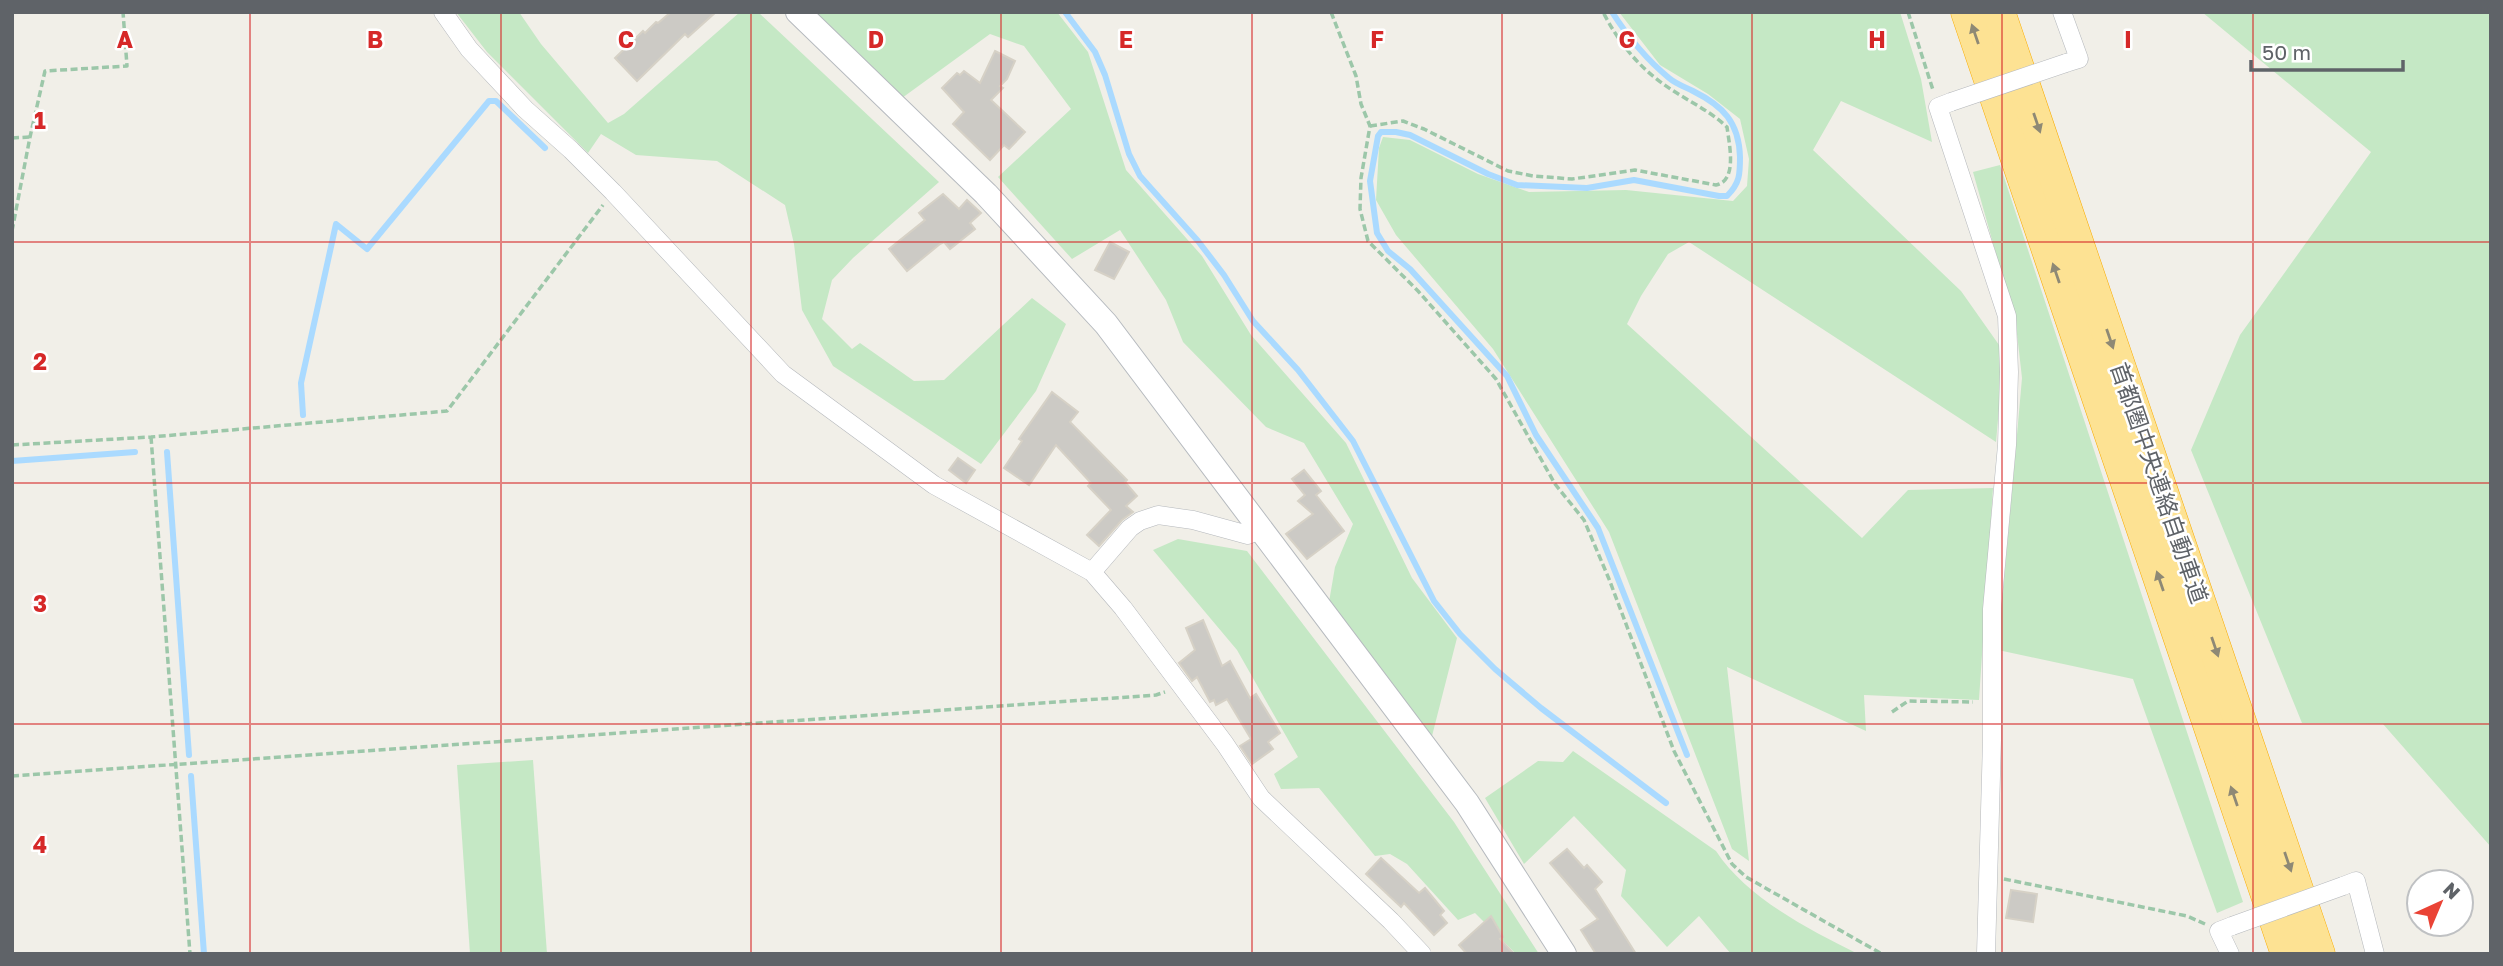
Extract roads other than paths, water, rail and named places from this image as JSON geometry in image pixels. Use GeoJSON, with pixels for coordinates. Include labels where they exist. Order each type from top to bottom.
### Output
{"type":"FeatureCollection","features":[{"type":"Feature","properties":{"kind":"highway","name":"首都圏中央連絡自動車道"},"geometry":{"type":"LineString","coordinates":[[1968,12],[2287,954]]}},
{"type":"Feature","properties":{"kind":"highway","name":"首都圏中央連絡自動車道"},"geometry":{"type":"LineString","coordinates":[[1999,12],[2319,954]]}},
{"type":"Feature","properties":{"kind":"street"},"geometry":{"type":"LineString","coordinates":[[443,12],[469,49],[524,109],[613,192],[783,374],[934,485],[1092,572],[1123,608],[1261,798],[1391,921],[1422,954]]}},
{"type":"Feature","properties":{"kind":"street"},"geometry":{"type":"LineString","coordinates":[[798,12],[986,194],[1047,257],[1105,324],[1468,803],[1564,954]]}},
{"type":"Feature","properties":{"kind":"street"},"geometry":{"type":"LineString","coordinates":[[1986,954],[1992,609],[2007,445],[2007,316],[1938,107],[1943,100],[2078,59],[2062,12]]}},
{"type":"Feature","properties":{"kind":"street"},"geometry":{"type":"LineString","coordinates":[[1092,572],[1130,528],[1140,520],[1158,515],[1193,520],[1248,535],[1261,530]]}},
{"type":"Feature","properties":{"kind":"street"},"geometry":{"type":"LineString","coordinates":[[2230,954],[2226,928],[2356,881],[2375,954]]}},
{"type":"Feature","properties":{"kind":"waterway"},"geometry":{"type":"LineString","coordinates":[[1065,12],[1095,52],[1105,75],[1129,154],[1140,176],[1198,241],[1224,275],[1253,321],[1298,370],[1353,441],[1434,601],[1460,634],[1495,669],[1541,708],[1666,803]]}},
{"type":"Feature","properties":{"kind":"waterway"},"geometry":{"type":"LineString","coordinates":[[1612,12],[1638,47],[1661,71],[1713,103],[1733,125],[1739,145],[1740,168],[1737,182],[1727,196],[1634,180],[1587,188],[1517,185],[1488,174],[1410,135],[1396,132],[1381,132],[1378,136],[1370,181],[1377,233],[1388,251],[1410,269],[1507,376],[1536,435],[1598,528],[1687,755]]}},
{"type":"Feature","properties":{"kind":"waterway"},"geometry":{"type":"LineString","coordinates":[[303,415],[301,383],[336,224],[367,249],[489,101],[496,101],[545,148]]}},
{"type":"Feature","properties":{"kind":"waterway"},"geometry":{"type":"LineString","coordinates":[[12,461],[135,452]]}},
{"type":"Feature","properties":{"kind":"waterway"},"geometry":{"type":"LineString","coordinates":[[167,452],[189,755]]}},
{"type":"Feature","properties":{"kind":"waterway"},"geometry":{"type":"LineString","coordinates":[[191,776],[204,954]]}}]}
